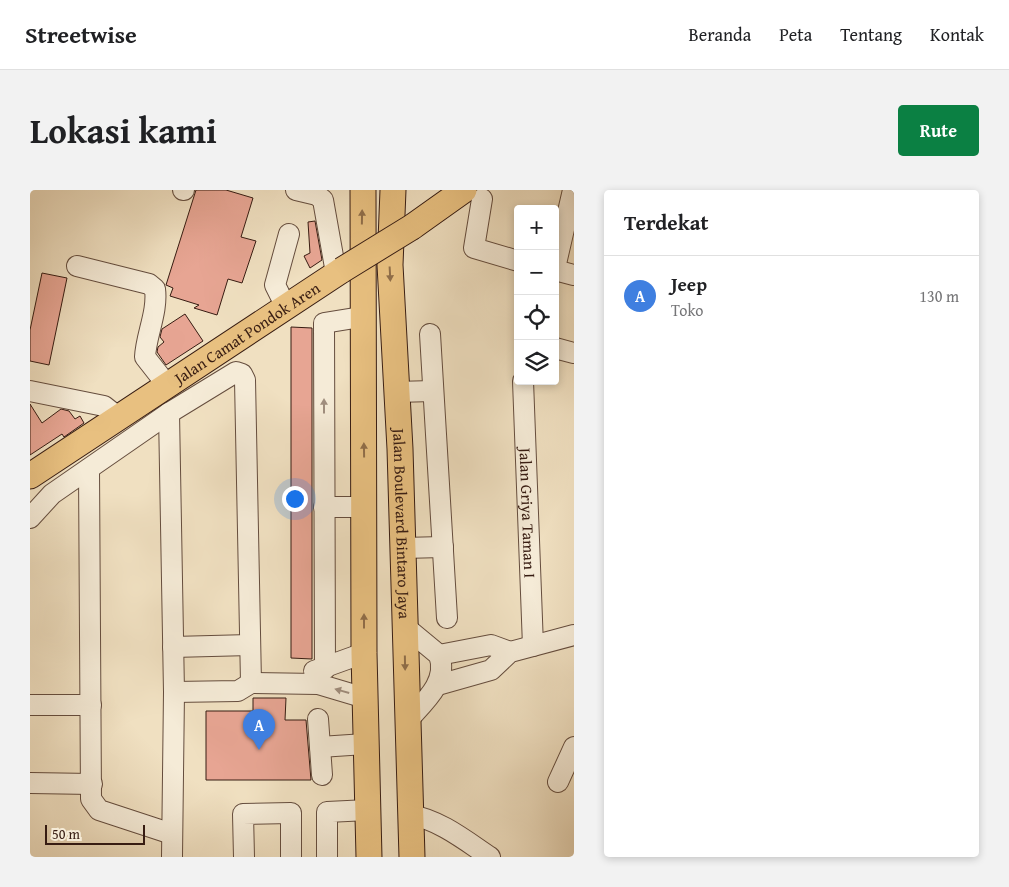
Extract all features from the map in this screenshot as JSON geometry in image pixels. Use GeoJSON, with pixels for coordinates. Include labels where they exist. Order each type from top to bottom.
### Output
{"type":"FeatureCollection","features":[{"type":"Feature","properties":{"kind":"main road"},"geometry":{"type":"LineString","coordinates":[[362,190],[361,317],[364,653],[369,857]]}},
{"type":"Feature","properties":{"kind":"main road","name":"Jalan Boulevard Bintaro Jaya"},"geometry":{"type":"LineString","coordinates":[[393,190],[390,265],[403,544],[412,857]]}},
{"type":"Feature","properties":{"kind":"main road","name":"Jalan Camat Pondok Aren"},"geometry":{"type":"LineString","coordinates":[[30,476],[339,272],[412,227],[473,195]]}},
{"type":"Feature","properties":{"kind":"street"},"geometry":{"type":"LineString","coordinates":[[296,190],[317,195],[324,200],[339,272]]}},
{"type":"Feature","properties":{"kind":"street"},"geometry":{"type":"LineString","coordinates":[[559,251],[573,190]]}},
{"type":"Feature","properties":{"kind":"street"},"geometry":{"type":"LineString","coordinates":[[473,195],[474,248],[514,260]]}},
{"type":"Feature","properties":{"kind":"street"},"geometry":{"type":"LineString","coordinates":[[286,307],[275,285],[289,234]]}},
{"type":"Feature","properties":{"kind":"street"},"geometry":{"type":"LineString","coordinates":[[77,266],[149,284],[155,289],[156,297],[145,357],[167,385]]}},
{"type":"Feature","properties":{"kind":"street"},"geometry":{"type":"LineString","coordinates":[[559,270],[574,275]]}},
{"type":"Feature","properties":{"kind":"street"},"geometry":{"type":"LineString","coordinates":[[320,675],[324,503],[324,323],[361,317]]}},
{"type":"Feature","properties":{"kind":"street"},"geometry":{"type":"LineString","coordinates":[[430,334],[447,618]]}},
{"type":"Feature","properties":{"kind":"street"},"geometry":{"type":"LineString","coordinates":[[559,349],[574,353]]}},
{"type":"Feature","properties":{"kind":"street"},"geometry":{"type":"LineString","coordinates":[[30,518],[52,494],[169,413],[236,372],[242,374],[245,380],[251,676],[238,691],[174,692]]}},
{"type":"Feature","properties":{"kind":"street","name":"Jalan Griya Taman I"},"geometry":{"type":"LineString","coordinates":[[523,385],[533,646]]}},
{"type":"Feature","properties":{"kind":"street"},"geometry":{"type":"LineString","coordinates":[[30,390],[104,406],[118,417]]}},
{"type":"Feature","properties":{"kind":"street"},"geometry":{"type":"LineString","coordinates":[[396,394],[433,394]]}},
{"type":"Feature","properties":{"kind":"street"},"geometry":{"type":"LineString","coordinates":[[169,413],[174,692],[172,857]]}},
{"type":"Feature","properties":{"kind":"street"},"geometry":{"type":"LineString","coordinates":[[89,469],[91,799],[94,806],[99,810],[172,834]]}},
{"type":"Feature","properties":{"kind":"street"},"geometry":{"type":"LineString","coordinates":[[324,503],[364,502]]}},
{"type":"Feature","properties":{"kind":"street"},"geometry":{"type":"LineString","coordinates":[[403,544],[443,543]]}},
{"type":"Feature","properties":{"kind":"street"},"geometry":{"type":"LineString","coordinates":[[404,626],[439,655],[440,676],[438,685],[407,721]]}},
{"type":"Feature","properties":{"kind":"street"},"geometry":{"type":"LineString","coordinates":[[438,685],[491,670],[510,652],[574,635]]}},
{"type":"Feature","properties":{"kind":"street"},"geometry":{"type":"LineString","coordinates":[[173,646],[250,645]]}},
{"type":"Feature","properties":{"kind":"street"},"geometry":{"type":"LineString","coordinates":[[439,655],[491,645],[510,652]]}},
{"type":"Feature","properties":{"kind":"street"},"geometry":{"type":"LineString","coordinates":[[251,676],[320,675],[364,653]]}},
{"type":"Feature","properties":{"kind":"street"},"geometry":{"type":"LineString","coordinates":[[320,675],[365,698]]}},
{"type":"Feature","properties":{"kind":"street"},"geometry":{"type":"LineString","coordinates":[[30,705],[91,705]]}},
{"type":"Feature","properties":{"kind":"street"},"geometry":{"type":"LineString","coordinates":[[318,719],[322,775]]}},
{"type":"Feature","properties":{"kind":"street"},"geometry":{"type":"LineString","coordinates":[[320,747],[365,744]]}},
{"type":"Feature","properties":{"kind":"street"},"geometry":{"type":"LineString","coordinates":[[558,782],[574,747]]}},
{"type":"Feature","properties":{"kind":"street"},"geometry":{"type":"LineString","coordinates":[[30,783],[92,784]]}},
{"type":"Feature","properties":{"kind":"street"},"geometry":{"type":"LineString","coordinates":[[327,857],[327,812],[368,810]]}},
{"type":"Feature","properties":{"kind":"street"},"geometry":{"type":"LineString","coordinates":[[244,857],[243,814],[291,813],[292,857]]}},
{"type":"Feature","properties":{"kind":"street"},"geometry":{"type":"LineString","coordinates":[[411,815],[424,817],[490,857]]}},
{"type":"Feature","properties":{"kind":"building"},"geometry":{"type":"Polygon","coordinates":[[[196,190],[226,190],[253,198],[241,237],[256,241],[242,283],[228,279],[217,315],[194,308],[199,305],[170,296],[173,288],[166,285],[196,190]]]}},
{"type":"Feature","properties":{"kind":"building"},"geometry":{"type":"Polygon","coordinates":[[[315,221],[322,260],[310,268],[304,256],[310,253],[308,222],[315,221]]]}},
{"type":"Feature","properties":{"kind":"building"},"geometry":{"type":"Polygon","coordinates":[[[42,273],[67,278],[49,365],[30,361],[30,330],[42,273]]]}},
{"type":"Feature","properties":{"kind":"building"},"geometry":{"type":"Polygon","coordinates":[[[185,314],[203,341],[166,365],[157,352],[158,347],[164,342],[160,337],[162,329],[185,314]]]}},
{"type":"Feature","properties":{"kind":"building"},"geometry":{"type":"Polygon","coordinates":[[[291,327],[312,328],[312,659],[291,658],[291,327]]]}},
{"type":"Feature","properties":{"kind":"building"},"geometry":{"type":"Polygon","coordinates":[[[30,404],[42,423],[61,409],[69,411],[75,419],[80,416],[84,423],[64,437],[62,434],[30,455],[30,404]]]}},
{"type":"Feature","properties":{"kind":"building"},"geometry":{"type":"Polygon","coordinates":[[[253,698],[286,698],[285,720],[306,720],[311,780],[206,780],[206,711],[253,711],[253,698]]]}},
{"type":"Feature","properties":{"kind":"place","name":"Jeep"},"geometry":{"type":"Point","coordinates":[259,750]}}]}
